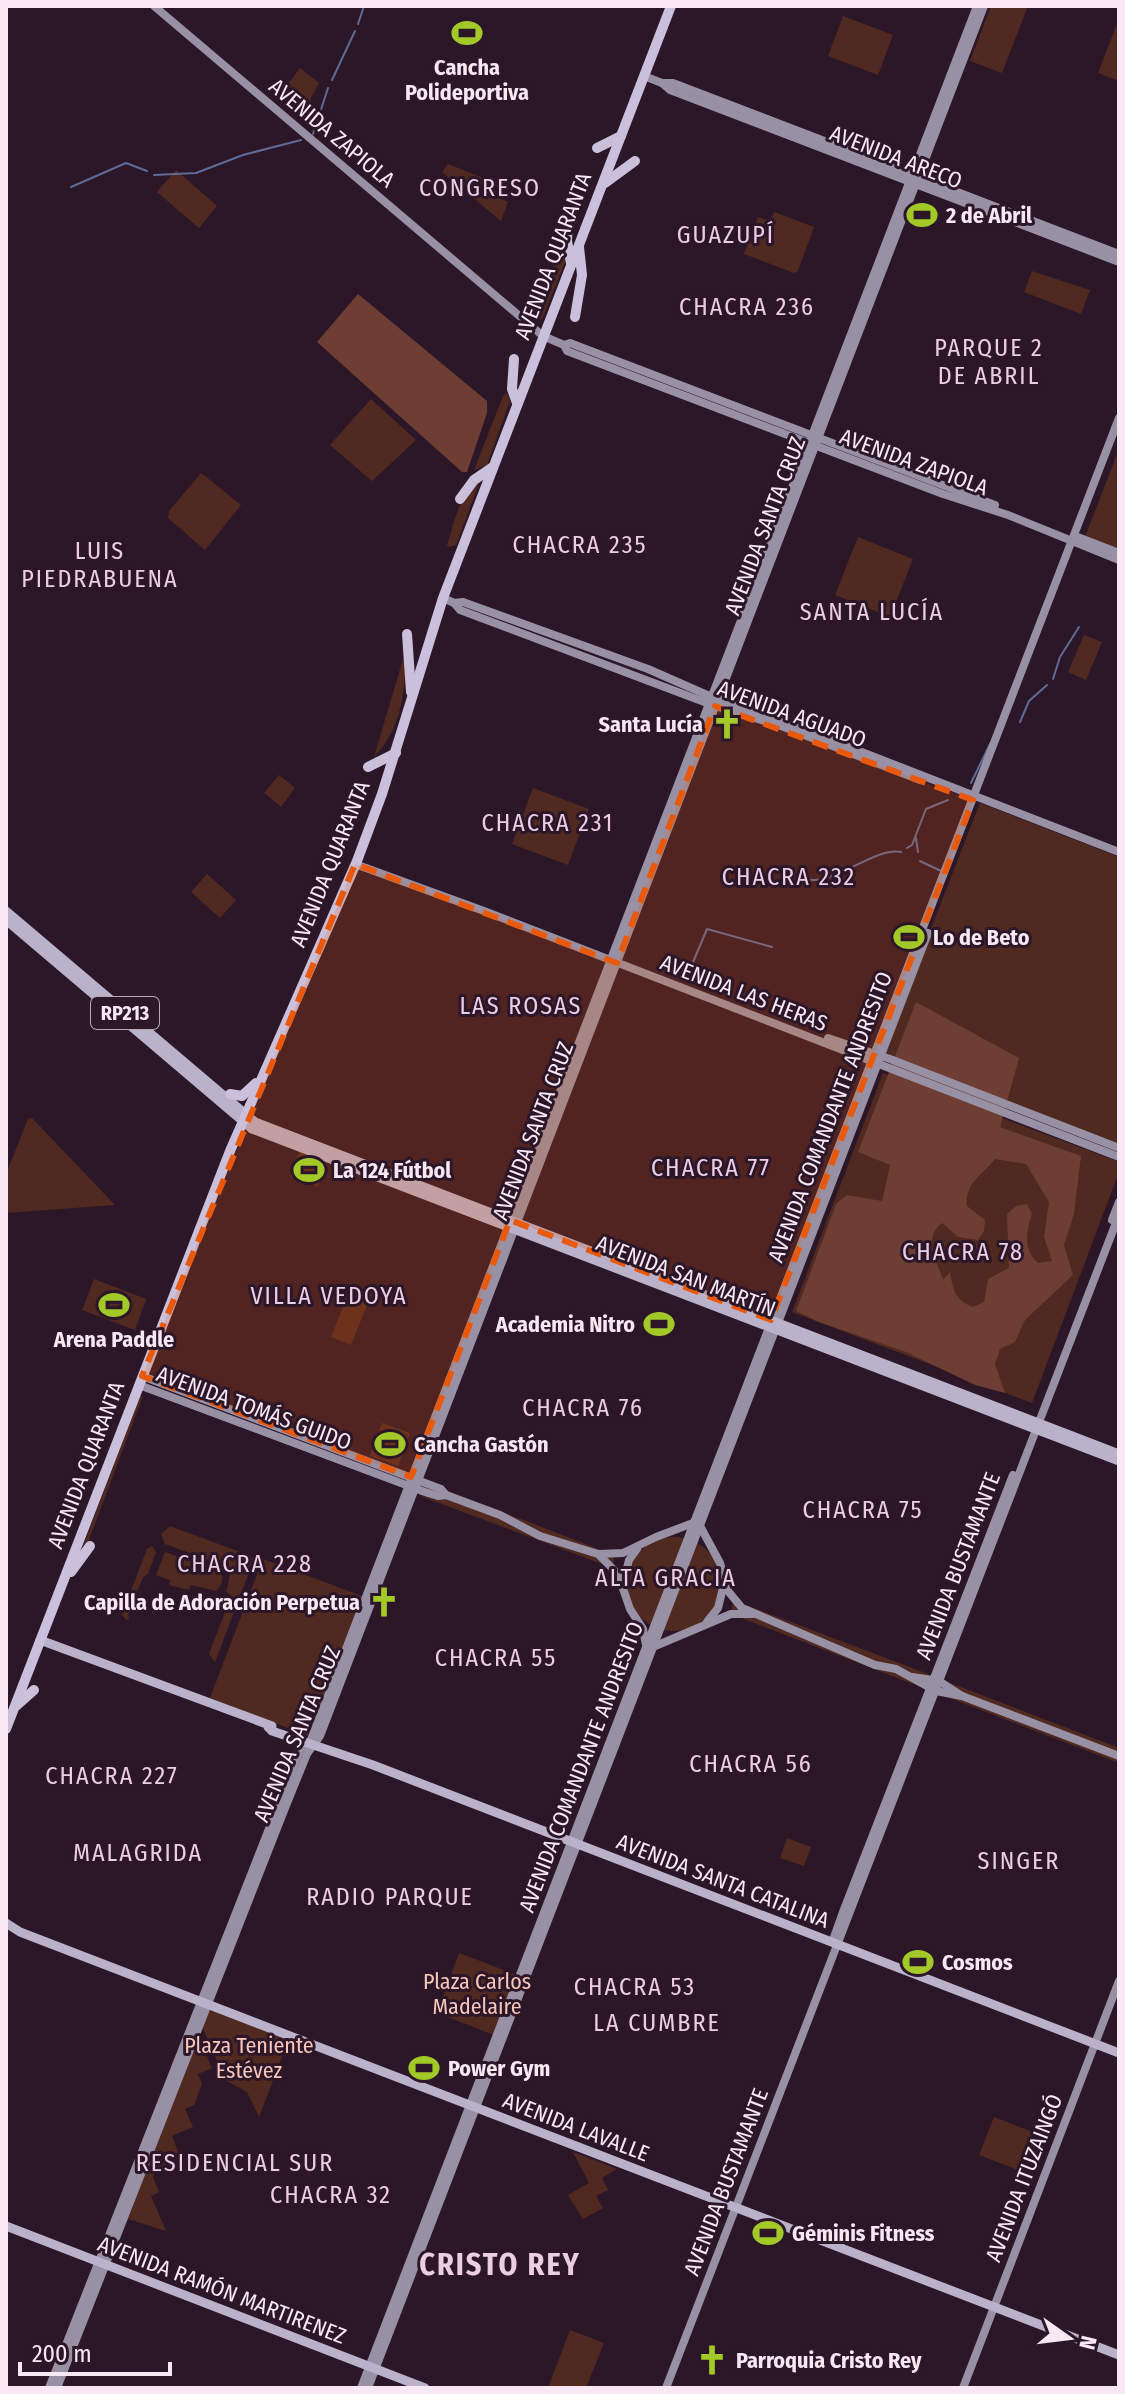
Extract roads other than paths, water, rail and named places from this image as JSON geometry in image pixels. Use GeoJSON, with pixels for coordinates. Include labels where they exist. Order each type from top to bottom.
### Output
{"type":"FeatureCollection","features":[{"type":"Feature","properties":{"kind":"highway","name":"AVENIDA QUARANTA"},"geometry":{"type":"LineString","coordinates":[[6,1729],[36,1639],[62,1583],[244,1118],[356,863],[396,753],[443,598],[493,467],[505,452],[517,403],[621,136],[639,74],[671,6]]}},
{"type":"Feature","properties":{"kind":"highway"},"geometry":{"type":"LineString","coordinates":[[597,148],[621,136]]}},
{"type":"Feature","properties":{"kind":"highway"},"geometry":{"type":"LineString","coordinates":[[601,187],[635,161]]}},
{"type":"Feature","properties":{"kind":"highway"},"geometry":{"type":"LineString","coordinates":[[568,218],[567,241],[571,264]]}},
{"type":"Feature","properties":{"kind":"highway"},"geometry":{"type":"LineString","coordinates":[[575,317],[582,275],[579,243]]}},
{"type":"Feature","properties":{"kind":"highway"},"geometry":{"type":"LineString","coordinates":[[514,359],[512,389],[517,403]]}},
{"type":"Feature","properties":{"kind":"highway"},"geometry":{"type":"LineString","coordinates":[[460,499],[474,480],[493,467]]}},
{"type":"Feature","properties":{"kind":"highway"},"geometry":{"type":"LineString","coordinates":[[407,634],[412,698]]}},
{"type":"Feature","properties":{"kind":"highway"},"geometry":{"type":"LineString","coordinates":[[368,767],[396,753]]}},
{"type":"Feature","properties":{"kind":"highway"},"geometry":{"type":"LineString","coordinates":[[230,1094],[242,1096],[260,1079]]}},
{"type":"Feature","properties":{"kind":"highway"},"geometry":{"type":"LineString","coordinates":[[62,1583],[90,1546]]}},
{"type":"Feature","properties":{"kind":"highway"},"geometry":{"type":"LineString","coordinates":[[15,1707],[34,1690]]}},
{"type":"Feature","properties":{"kind":"main road","name":"AVENIDA ZAPIOLA"},"geometry":{"type":"LineString","coordinates":[[154,6],[543,336],[564,345],[570,343],[813,440],[1119,553]]}},
{"type":"Feature","properties":{"kind":"main road","name":"AVENIDA SANTA CRUZ"},"geometry":{"type":"LineString","coordinates":[[102,2263],[204,2003],[312,1743],[413,1483],[977,6]]}},
{"type":"Feature","properties":{"kind":"main road","name":"AVENIDA SANTA CRUZ"},"geometry":{"type":"LineString","coordinates":[[913,179],[984,6]]}},
{"type":"Feature","properties":{"kind":"main road","name":"AVENIDA ARECO"},"geometry":{"type":"LineString","coordinates":[[639,74],[662,83],[670,90],[1119,254]]}},
{"type":"Feature","properties":{"kind":"main road","name":"AVENIDA ARECO"},"geometry":{"type":"LineString","coordinates":[[913,179],[1119,262]]}},
{"type":"Feature","properties":{"kind":"main road","name":"AVENIDA COMANDANTE ANDRESITO"},"geometry":{"type":"LineString","coordinates":[[1076,539],[1119,418]]}},
{"type":"Feature","properties":{"kind":"main road","name":"AVENIDA COMANDANTE ANDRESITO"},"geometry":{"type":"LineString","coordinates":[[373,2368],[1119,429]]}},
{"type":"Feature","properties":{"kind":"main road","name":"AVENIDA ZAPIOLA"},"geometry":{"type":"LineString","coordinates":[[1076,539],[1119,560]]}},
{"type":"Feature","properties":{"kind":"main road","name":"AVENIDA AGUADO"},"geometry":{"type":"LineString","coordinates":[[443,598],[460,610],[712,701],[782,721],[1119,854]]}},
{"type":"Feature","properties":{"kind":"main road","name":"AVENIDA LAS HERAS"},"geometry":{"type":"LineString","coordinates":[[356,863],[1119,1148]]}},
{"type":"Feature","properties":{"kind":"main road","name":"RP213"},"geometry":{"type":"LineString","coordinates":[[8,913],[244,1118]]}},
{"type":"Feature","properties":{"kind":"main road","name":"AVENIDA LAS HERAS"},"geometry":{"type":"LineString","coordinates":[[875,1058],[1119,1157]]}},
{"type":"Feature","properties":{"kind":"main road","name":"AVENIDA SAN MARTÍN"},"geometry":{"type":"LineString","coordinates":[[244,1118],[252,1129],[513,1225],[1119,1461]]}},
{"type":"Feature","properties":{"kind":"main road","name":"AVENIDA BUSTAMANTE"},"geometry":{"type":"LineString","coordinates":[[1035,1426],[1119,1202]]}},
{"type":"Feature","properties":{"kind":"main road","name":"AVENIDA BUSTAMANTE"},"geometry":{"type":"LineString","coordinates":[[666,2388],[836,1944],[834,1937],[1119,1215]]}},
{"type":"Feature","properties":{"kind":"main road","name":"AVENIDA TOMÁS GUIDO"},"geometry":{"type":"LineString","coordinates":[[141,1380],[413,1483],[441,1489],[446,1495],[500,1515],[540,1536],[598,1554],[614,1555],[696,1524]]}},
{"type":"Feature","properties":{"kind":"main road","name":"AVENIDA SAN MARTÍN"},"geometry":{"type":"LineString","coordinates":[[1035,1426],[1119,1454]]}},
{"type":"Feature","properties":{"kind":"main road"},"geometry":{"type":"LineString","coordinates":[[696,1524],[715,1555],[733,1600],[753,1614],[875,1665],[896,1669],[1119,1756]]}},
{"type":"Feature","properties":{"kind":"main road"},"geometry":{"type":"LineString","coordinates":[[665,1534],[692,1537],[715,1555]]}},
{"type":"Feature","properties":{"kind":"main road"},"geometry":{"type":"LineString","coordinates":[[623,1587],[629,1560],[640,1546]]}},
{"type":"Feature","properties":{"kind":"main road"},"geometry":{"type":"LineString","coordinates":[[598,1554],[613,1568],[650,1646],[731,1614],[753,1614]]}},
{"type":"Feature","properties":{"kind":"main road"},"geometry":{"type":"LineString","coordinates":[[707,1622],[721,1601],[724,1582]]}},
{"type":"Feature","properties":{"kind":"main road"},"geometry":{"type":"LineString","coordinates":[[640,1622],[655,1632],[679,1635]]}},
{"type":"Feature","properties":{"kind":"main road","name":"AVENIDA SANTA CATALINA"},"geometry":{"type":"LineString","coordinates":[[36,1639],[268,1727],[274,1726],[1119,2053]]}},
{"type":"Feature","properties":{"kind":"main road","name":"AVENIDA LAVALLE"},"geometry":{"type":"LineString","coordinates":[[6,1923],[20,1932],[1119,2355]]}},
{"type":"Feature","properties":{"kind":"main road","name":"AVENIDA LAVALLE"},"geometry":{"type":"LineString","coordinates":[[6,1930],[20,1932]]}},
{"type":"Feature","properties":{"kind":"main road","name":"AVENIDA ITUZAINGÓ"},"geometry":{"type":"LineString","coordinates":[[963,2388],[1119,1981]]}},
{"type":"Feature","properties":{"kind":"main road","name":"AVENIDA RAMÓN MARTIRENEZ"},"geometry":{"type":"LineString","coordinates":[[6,2226],[425,2388]]}},
{"type":"Feature","properties":{"kind":"main road"},"geometry":{"type":"LineString","coordinates":[[49,2388],[102,2263]]}},
{"type":"Feature","properties":{"kind":"main road"},"geometry":{"type":"LineString","coordinates":[[57,2388],[102,2263]]}},
{"type":"Feature","properties":{"kind":"main road"},"geometry":{"type":"LineString","coordinates":[[361,2388],[373,2368]]}},
{"type":"Feature","properties":{"kind":"main road"},"geometry":{"type":"LineString","coordinates":[[368,2388],[373,2368]]}},
{"type":"Feature","properties":{"kind":"waterway"},"geometry":{"type":"LineString","coordinates":[[358,24],[364,6]]}},
{"type":"Feature","properties":{"kind":"waterway"},"geometry":{"type":"LineString","coordinates":[[332,80],[355,31]]}},
{"type":"Feature","properties":{"kind":"waterway"},"geometry":{"type":"LineString","coordinates":[[313,134],[328,88]]}},
{"type":"Feature","properties":{"kind":"waterway"},"geometry":{"type":"LineString","coordinates":[[154,175],[196,173],[243,155],[301,140]]}},
{"type":"Feature","properties":{"kind":"waterway"},"geometry":{"type":"LineString","coordinates":[[71,187],[126,163],[147,171]]}},
{"type":"Feature","properties":{"kind":"waterway"},"geometry":{"type":"LineString","coordinates":[[1053,679],[1060,657],[1079,627]]}},
{"type":"Feature","properties":{"kind":"waterway"},"geometry":{"type":"LineString","coordinates":[[1020,722],[1029,701],[1047,685]]}},
{"type":"Feature","properties":{"kind":"waterway"},"geometry":{"type":"LineString","coordinates":[[971,783],[990,744]]}},
{"type":"Feature","properties":{"kind":"waterway"},"geometry":{"type":"LineString","coordinates":[[907,848],[912,845],[926,809],[948,800]]}},
{"type":"Feature","properties":{"kind":"waterway"},"geometry":{"type":"LineString","coordinates":[[916,838],[918,852]]}},
{"type":"Feature","properties":{"kind":"waterway"},"geometry":{"type":"LineString","coordinates":[[801,878],[824,879],[881,854],[901,852]]}},
{"type":"Feature","properties":{"kind":"waterway"},"geometry":{"type":"LineString","coordinates":[[920,861],[941,871]]}},
{"type":"Feature","properties":{"kind":"waterway"},"geometry":{"type":"LineString","coordinates":[[688,974],[707,929],[772,947]]}},
{"type":"Feature","properties":{"kind":"place","name":"Cancha Polideportiva"},"geometry":{"type":"Point","coordinates":[467,33]}},
{"type":"Feature","properties":{"kind":"place","name":"2 de Abril"},"geometry":{"type":"Point","coordinates":[922,215]}},
{"type":"Feature","properties":{"kind":"place","name":"Santa Lucía"},"geometry":{"type":"Point","coordinates":[727,724]}},
{"type":"Feature","properties":{"kind":"place","name":"Lo de Beto"},"geometry":{"type":"Point","coordinates":[909,937]}},
{"type":"Feature","properties":{"kind":"place","name":"La 124 Fútbol"},"geometry":{"type":"Point","coordinates":[309,1170]}},
{"type":"Feature","properties":{"kind":"place","name":"Arena Paddle"},"geometry":{"type":"Point","coordinates":[114,1305]}},
{"type":"Feature","properties":{"kind":"place","name":"Academia Nitro"},"geometry":{"type":"Point","coordinates":[659,1324]}},
{"type":"Feature","properties":{"kind":"place","name":"Cancha Gastón"},"geometry":{"type":"Point","coordinates":[390,1444]}},
{"type":"Feature","properties":{"kind":"place","name":"Capilla de Adoración Perpetua"},"geometry":{"type":"Point","coordinates":[384,1602]}},
{"type":"Feature","properties":{"kind":"place","name":"Cosmos"},"geometry":{"type":"Point","coordinates":[918,1962]}},
{"type":"Feature","properties":{"kind":"place","name":"Power Gym"},"geometry":{"type":"Point","coordinates":[424,2068]}},
{"type":"Feature","properties":{"kind":"place","name":"Géminis Fitness"},"geometry":{"type":"Point","coordinates":[768,2233]}},
{"type":"Feature","properties":{"kind":"place","name":"Parroquia Cristo Rey"},"geometry":{"type":"Point","coordinates":[712,2360]}},
{"type":"Feature","properties":{"kind":"district","name":"CONGRESO"},"geometry":{"type":"Point","coordinates":[480,188]}},
{"type":"Feature","properties":{"kind":"district","name":"GUAZUPÍ"},"geometry":{"type":"Point","coordinates":[726,235]}},
{"type":"Feature","properties":{"kind":"district","name":"CHACRA 236"},"geometry":{"type":"Point","coordinates":[747,307]}},
{"type":"Feature","properties":{"kind":"district","name":"PARQUE 2 DE ABRIL"},"geometry":{"type":"Point","coordinates":[989,362]}},
{"type":"Feature","properties":{"kind":"district","name":"CHACRA 235"},"geometry":{"type":"Point","coordinates":[580,545]}},
{"type":"Feature","properties":{"kind":"district","name":"LUIS PIEDRABUENA"},"geometry":{"type":"Point","coordinates":[100,565]}},
{"type":"Feature","properties":{"kind":"district","name":"SANTA LUCÍA"},"geometry":{"type":"Point","coordinates":[872,612]}},
{"type":"Feature","properties":{"kind":"district","name":"CHACRA 231"},"geometry":{"type":"Point","coordinates":[548,823]}},
{"type":"Feature","properties":{"kind":"district","name":"CHACRA 232"},"geometry":{"type":"Point","coordinates":[789,877]}},
{"type":"Feature","properties":{"kind":"district","name":"LAS ROSAS"},"geometry":{"type":"Point","coordinates":[521,1006]}},
{"type":"Feature","properties":{"kind":"district","name":"CHACRA 77"},"geometry":{"type":"Point","coordinates":[711,1168]}},
{"type":"Feature","properties":{"kind":"district","name":"CHACRA 78"},"geometry":{"type":"Point","coordinates":[963,1252]}},
{"type":"Feature","properties":{"kind":"district","name":"VILLA VEDOYA"},"geometry":{"type":"Point","coordinates":[329,1296]}},
{"type":"Feature","properties":{"kind":"district","name":"CHACRA 76"},"geometry":{"type":"Point","coordinates":[583,1408]}},
{"type":"Feature","properties":{"kind":"district","name":"CHACRA 75"},"geometry":{"type":"Point","coordinates":[863,1510]}},
{"type":"Feature","properties":{"kind":"district","name":"CHACRA 228"},"geometry":{"type":"Point","coordinates":[245,1564]}},
{"type":"Feature","properties":{"kind":"district","name":"ALTA GRACIA"},"geometry":{"type":"Point","coordinates":[666,1578]}},
{"type":"Feature","properties":{"kind":"district","name":"CHACRA 55"},"geometry":{"type":"Point","coordinates":[496,1658]}},
{"type":"Feature","properties":{"kind":"district","name":"CHACRA 56"},"geometry":{"type":"Point","coordinates":[751,1764]}},
{"type":"Feature","properties":{"kind":"district","name":"CHACRA 227"},"geometry":{"type":"Point","coordinates":[112,1776]}},
{"type":"Feature","properties":{"kind":"district","name":"MALAGRIDA"},"geometry":{"type":"Point","coordinates":[138,1853]}},
{"type":"Feature","properties":{"kind":"district","name":"SINGER"},"geometry":{"type":"Point","coordinates":[1019,1861]}},
{"type":"Feature","properties":{"kind":"district","name":"RADIO PARQUE"},"geometry":{"type":"Point","coordinates":[390,1897]}},
{"type":"Feature","properties":{"kind":"district","name":"CHACRA 53"},"geometry":{"type":"Point","coordinates":[635,1987]}},
{"type":"Feature","properties":{"kind":"district","name":"LA CUMBRE"},"geometry":{"type":"Point","coordinates":[657,2023]}},
{"type":"Feature","properties":{"kind":"district","name":"RESIDENCIAL SUR"},"geometry":{"type":"Point","coordinates":[235,2163]}},
{"type":"Feature","properties":{"kind":"district","name":"CHACRA 32"},"geometry":{"type":"Point","coordinates":[331,2195]}},
{"type":"Feature","properties":{"kind":"district","name":"CRISTO REY"},"geometry":{"type":"Point","coordinates":[500,2265]}},
{"type":"Feature","properties":{"kind":"park label","name":"Plaza Carlos Madelaire"},"geometry":{"type":"Point","coordinates":[477,1994]}},
{"type":"Feature","properties":{"kind":"park label","name":"Plaza Teniente Estévez"},"geometry":{"type":"Point","coordinates":[249,2058]}}]}
